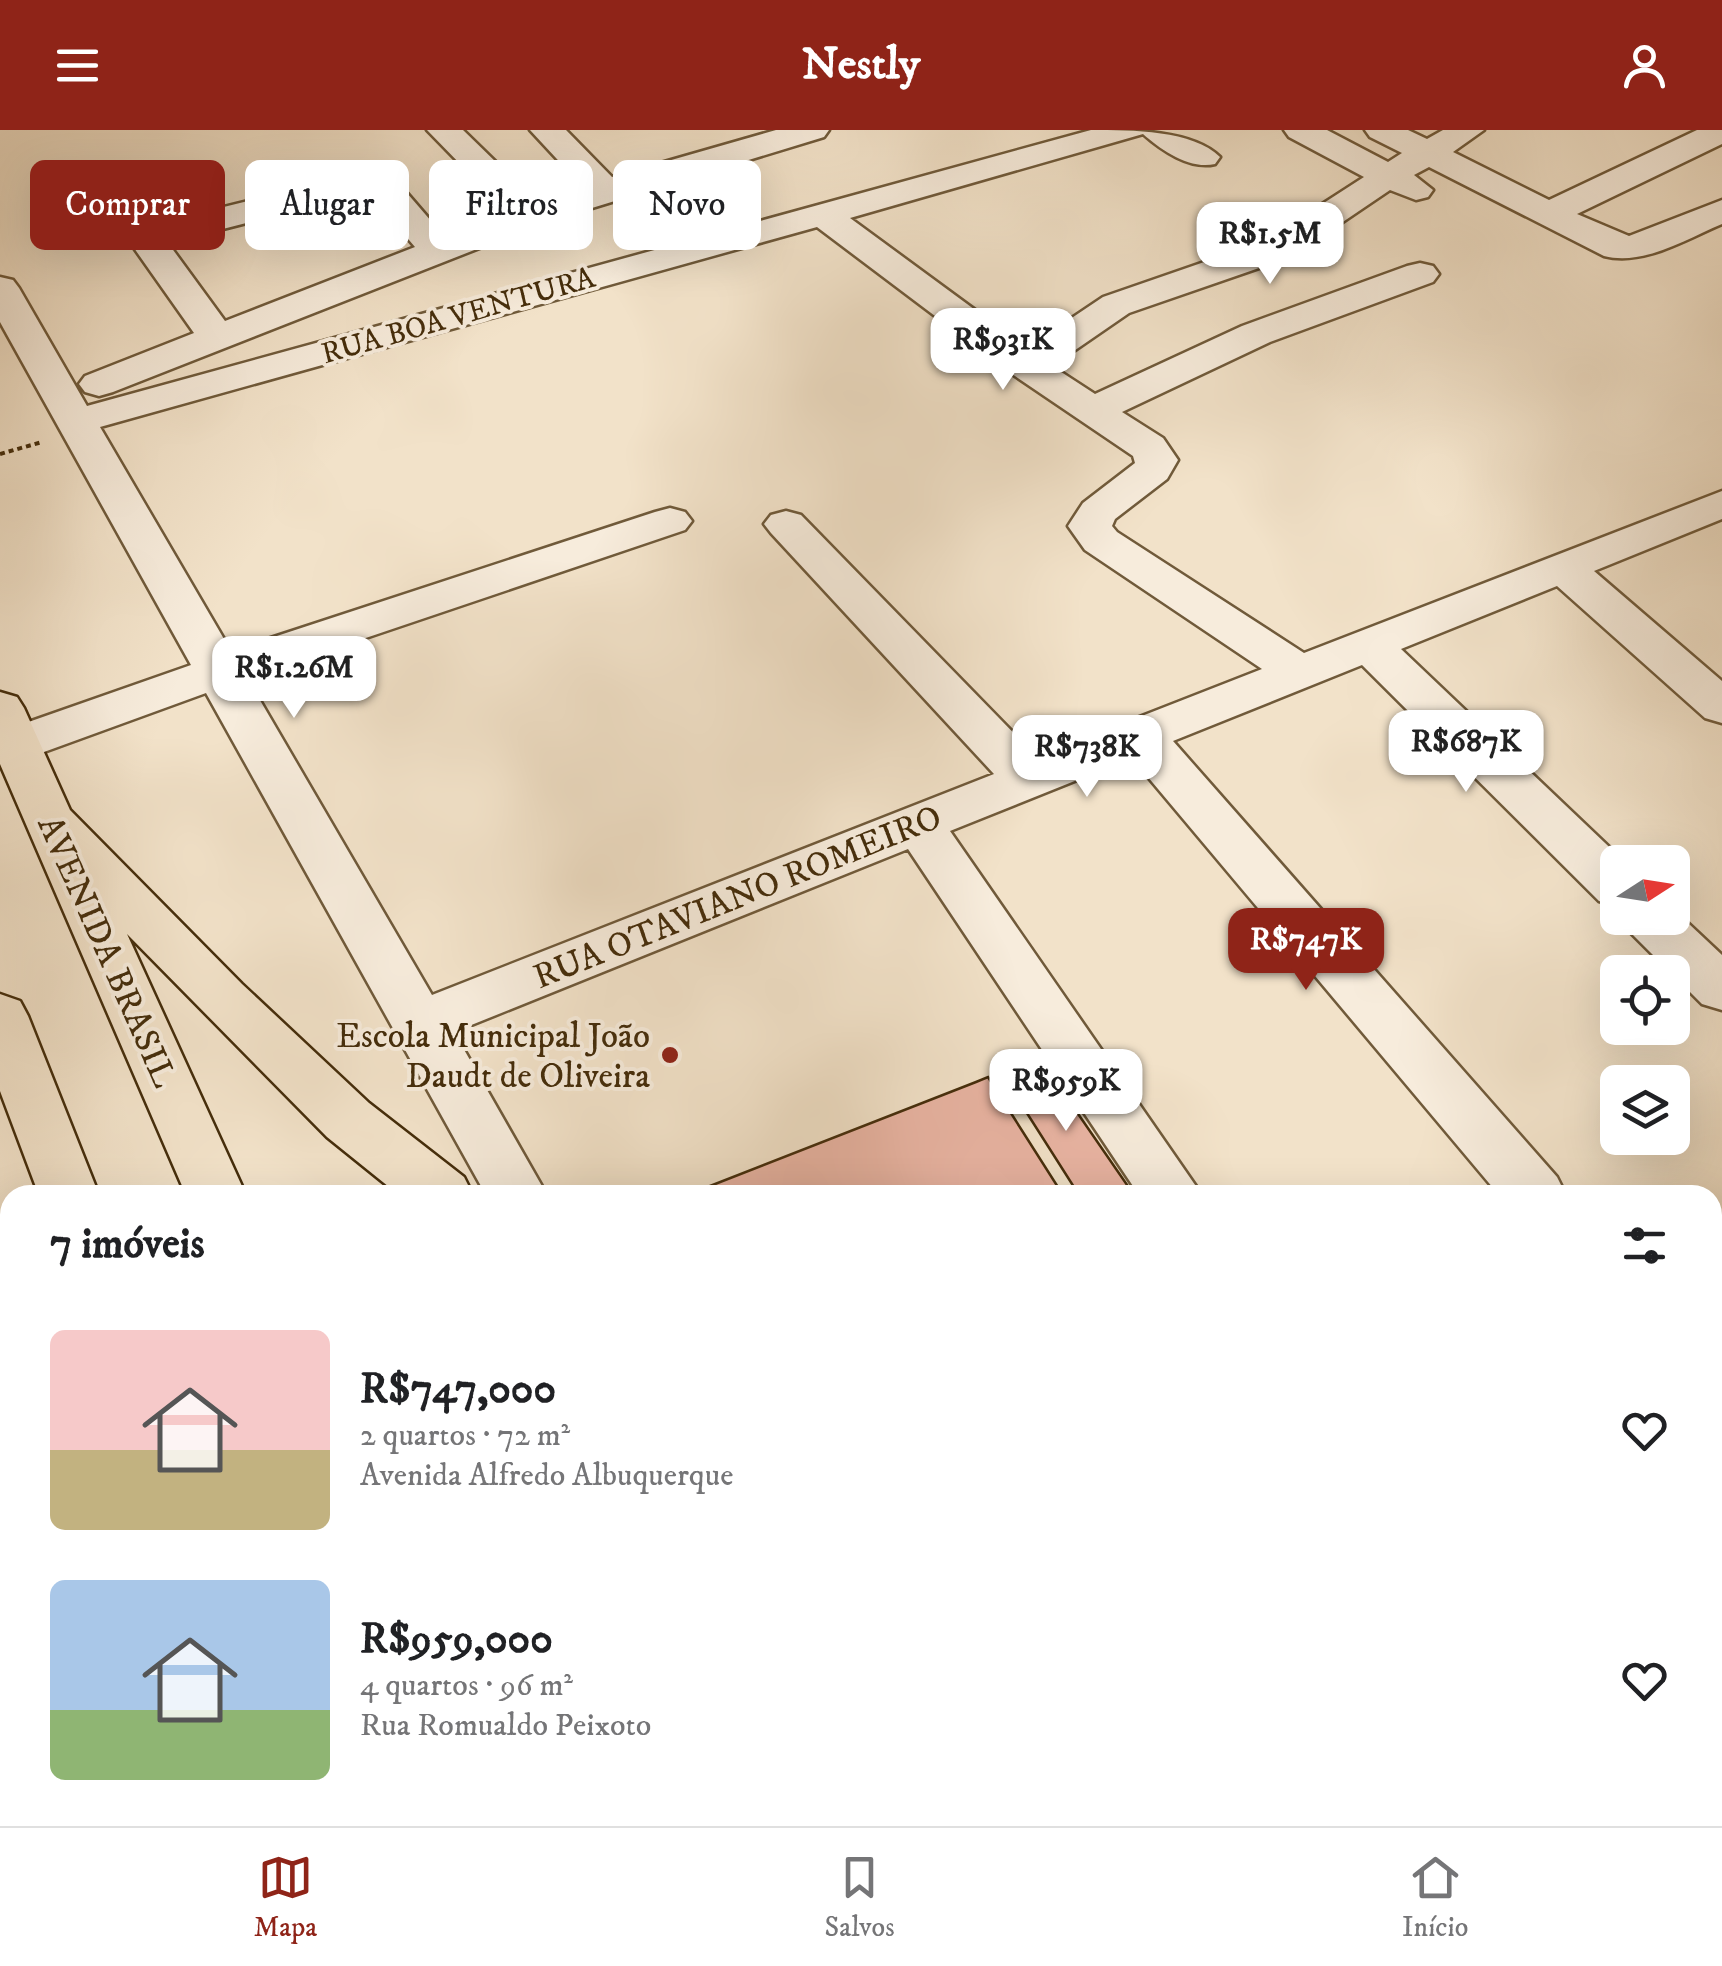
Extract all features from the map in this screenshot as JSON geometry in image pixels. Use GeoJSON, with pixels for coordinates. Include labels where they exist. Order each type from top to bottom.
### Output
{"type":"FeatureCollection","features":[{"type":"Feature","properties":{"kind":"highway","name":"AVENIDA BRASIL"},"geometry":{"type":"LineString","coordinates":[[8,726],[212,1185]]}},
{"type":"Feature","properties":{"kind":"highway"},"geometry":{"type":"LineString","coordinates":[[50,820],[222,999],[348,1120],[431,1185]]}},
{"type":"Feature","properties":{"kind":"highway"},"geometry":{"type":"LineString","coordinates":[[0,1016],[65,1185]]}},
{"type":"Feature","properties":{"kind":"street"},"geometry":{"type":"LineString","coordinates":[[444,130],[474,160]]}},
{"type":"Feature","properties":{"kind":"street"},"geometry":{"type":"LineString","coordinates":[[547,130],[604,190]]}},
{"type":"Feature","properties":{"kind":"street"},"geometry":{"type":"LineString","coordinates":[[593,194],[692,151],[812,130]]}},
{"type":"Feature","properties":{"kind":"street","name":"RUA BOA VENTURA"},"geometry":{"type":"LineString","coordinates":[[62,420],[1129,130]]}},
{"type":"Feature","properties":{"kind":"street"},"geometry":{"type":"LineString","coordinates":[[1157,130],[1204,157]]}},
{"type":"Feature","properties":{"kind":"street"},"geometry":{"type":"LineString","coordinates":[[1301,130],[1439,202]]}},
{"type":"Feature","properties":{"kind":"street"},"geometry":{"type":"LineString","coordinates":[[1382,130],[1606,245],[1626,248],[1722,211]]}},
{"type":"Feature","properties":{"kind":"street"},"geometry":{"type":"LineString","coordinates":[[1026,366],[1116,305],[1278,249],[1388,176],[1467,130]]}},
{"type":"Feature","properties":{"kind":"street"},"geometry":{"type":"LineString","coordinates":[[1549,214],[1722,131]]}},
{"type":"Feature","properties":{"kind":"street"},"geometry":{"type":"LineString","coordinates":[[216,336],[148,240],[158,234],[373,180],[382,185],[429,242]]}},
{"type":"Feature","properties":{"kind":"street"},"geometry":{"type":"LineString","coordinates":[[822,214],[1026,366],[1148,446],[1157,460],[1152,470],[1098,512],[1090,526],[1101,541],[1302,674]]}},
{"type":"Feature","properties":{"kind":"street"},"geometry":{"type":"LineString","coordinates":[[62,420],[216,336],[436,250]]}},
{"type":"Feature","properties":{"kind":"street"},"geometry":{"type":"LineString","coordinates":[[1095,409],[1256,334],[1420,274]]}},
{"type":"Feature","properties":{"kind":"street"},"geometry":{"type":"LineString","coordinates":[[0,288],[62,420],[220,671],[511,1185]]}},
{"type":"Feature","properties":{"kind":"street","name":"RUA OTAVIANO ROMEIRO"},"geometry":{"type":"LineString","coordinates":[[421,1022],[1722,504]]}},
{"type":"Feature","properties":{"kind":"street"},"geometry":{"type":"LineString","coordinates":[[8,726],[220,671],[670,521]]}},
{"type":"Feature","properties":{"kind":"street"},"geometry":{"type":"LineString","coordinates":[[786,524],[1028,780]]}},
{"type":"Feature","properties":{"kind":"street"},"geometry":{"type":"LineString","coordinates":[[1564,570],[1722,707]]}},
{"type":"Feature","properties":{"kind":"street"},"geometry":{"type":"LineString","coordinates":[[1370,646],[1600,870]]}},
{"type":"Feature","properties":{"kind":"street"},"geometry":{"type":"LineString","coordinates":[[1140,735],[1527,1185]]}},
{"type":"Feature","properties":{"kind":"street"},"geometry":{"type":"LineString","coordinates":[[918,824],[1165,1185]]}},
{"type":"Feature","properties":{"kind":"street"},"geometry":{"type":"LineString","coordinates":[[1666,935],[1722,989]]}},
{"type":"Feature","properties":{"kind":"path"},"geometry":{"type":"LineString","coordinates":[[0,454],[62,420]]}},
{"type":"Feature","properties":{"kind":"building"},"geometry":{"type":"Polygon","coordinates":[[[1043,1063],[1127,1185],[1073,1185],[1004,1077],[1043,1063]]]}},
{"type":"Feature","properties":{"kind":"building"},"geometry":{"type":"Polygon","coordinates":[[[988,1077],[1057,1185],[713,1185],[988,1077]]]}},
{"type":"Feature","properties":{"kind":"place","name":"Escola Municipal João Daudt de Oliveira"},"geometry":{"type":"Point","coordinates":[670,1055]}}]}
